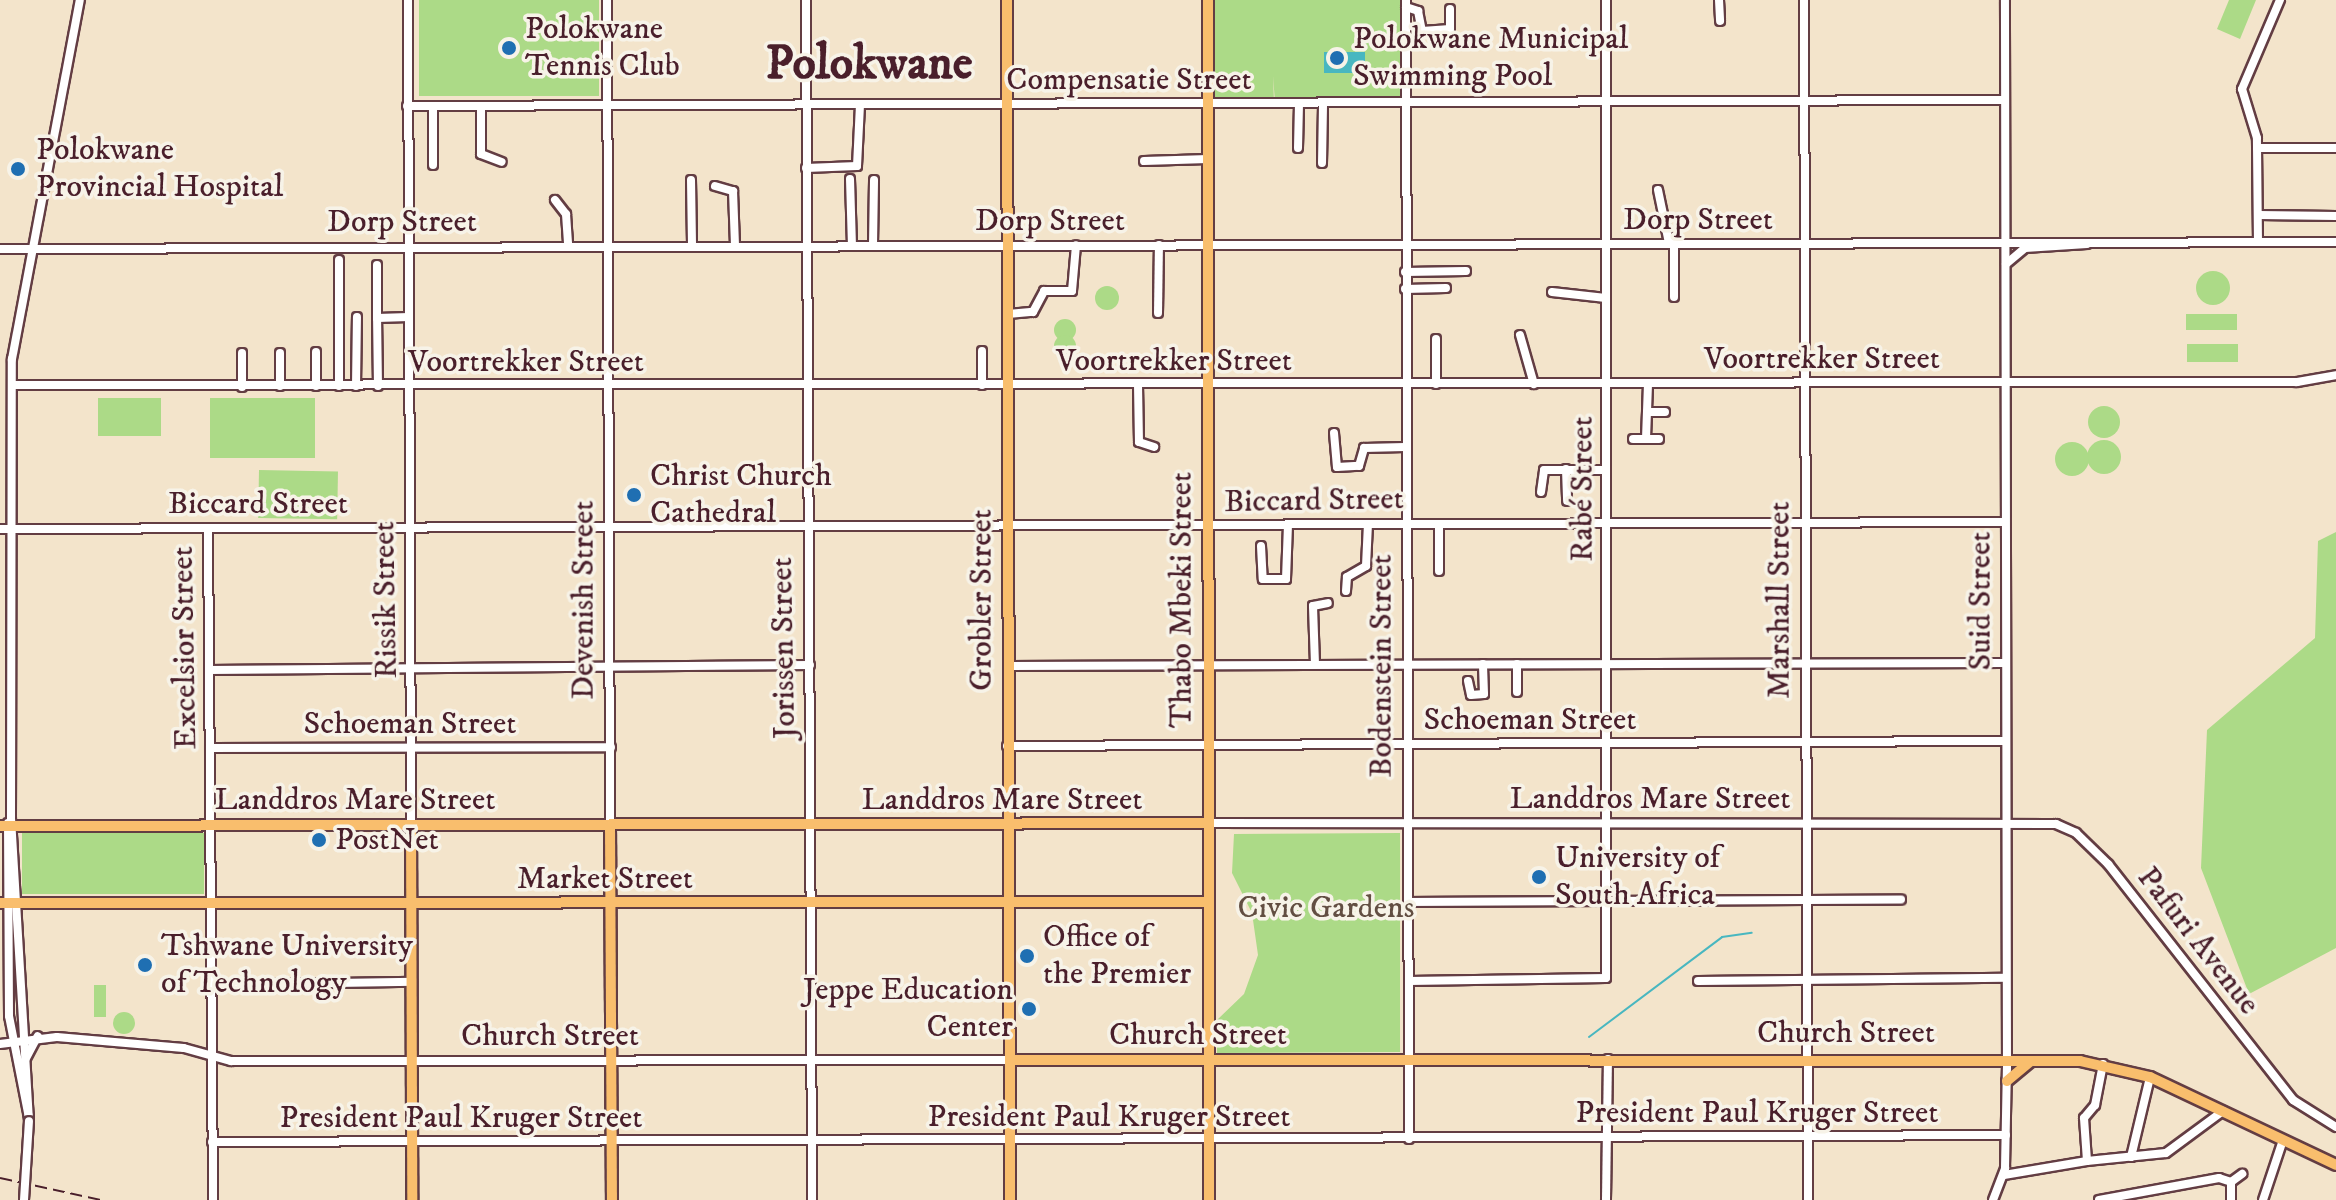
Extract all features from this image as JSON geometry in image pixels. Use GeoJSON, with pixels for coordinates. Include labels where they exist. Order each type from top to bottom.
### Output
{"type":"FeatureCollection","features":[{"type":"Feature","properties":{"kind":"main road","name":"Grobler Street"},"geometry":{"type":"LineString","coordinates":[[1007,0],[1010,1200]]}},
{"type":"Feature","properties":{"kind":"main road","name":"Thabo Mbeki Street"},"geometry":{"type":"LineString","coordinates":[[1208,0],[1206,527],[1209,1200]]}},
{"type":"Feature","properties":{"kind":"main road","name":"Landdros Mare Street"},"geometry":{"type":"LineString","coordinates":[[8,825],[810,827],[1208,823]]}},
{"type":"Feature","properties":{"kind":"main road","name":"Rissik Street"},"geometry":{"type":"LineString","coordinates":[[411,825],[412,1200]]}},
{"type":"Feature","properties":{"kind":"main road","name":"Devenish Street"},"geometry":{"type":"LineString","coordinates":[[610,826],[612,1200]]}},
{"type":"Feature","properties":{"kind":"main road","name":"Market Street"},"geometry":{"type":"LineString","coordinates":[[2,902],[810,906],[1209,902]]}},
{"type":"Feature","properties":{"kind":"main road","name":"Church Street"},"geometry":{"type":"LineString","coordinates":[[1011,1060],[2036,1059],[2103,1064],[2150,1077],[2336,1165]]}},
{"type":"Feature","properties":{"kind":"main road"},"geometry":{"type":"LineString","coordinates":[[2007,1081],[2036,1059]]}},
{"type":"Feature","properties":{"kind":"street"},"geometry":{"type":"LineString","coordinates":[[24,1200],[29,1120],[24,1063],[16,1039],[2,902],[8,825],[12,385],[30,248],[80,0]]}},
{"type":"Feature","properties":{"kind":"street","name":"Rissik Street"},"geometry":{"type":"LineString","coordinates":[[408,0],[414,666],[411,825]]}},
{"type":"Feature","properties":{"kind":"street","name":"Devenish Street"},"geometry":{"type":"LineString","coordinates":[[607,0],[611,387],[610,826]]}},
{"type":"Feature","properties":{"kind":"street","name":"Jorissen Street"},"geometry":{"type":"LineString","coordinates":[[806,0],[806,525],[810,665],[812,1200]]}},
{"type":"Feature","properties":{"kind":"street","name":"Rabé Street"},"geometry":{"type":"LineString","coordinates":[[1409,981],[1606,978],[1606,0]]}},
{"type":"Feature","properties":{"kind":"street"},"geometry":{"type":"LineString","coordinates":[[1719,0],[1720,21]]}},
{"type":"Feature","properties":{"kind":"street","name":"Marshall Street"},"geometry":{"type":"LineString","coordinates":[[1804,0],[1803,382],[1806,523],[1803,665],[1808,1200]]}},
{"type":"Feature","properties":{"kind":"street","name":"Suid Street"},"geometry":{"type":"LineString","coordinates":[[1993,1200],[2004,1175],[2007,1081],[2005,0]]}},
{"type":"Feature","properties":{"kind":"street"},"geometry":{"type":"LineString","coordinates":[[2258,242],[2257,148],[2242,89],[2280,0]]}},
{"type":"Feature","properties":{"kind":"street"},"geometry":{"type":"LineString","coordinates":[[1406,3],[1418,11],[1422,31],[1450,29],[1450,9]]}},
{"type":"Feature","properties":{"kind":"street","name":"Bodenstein Street"},"geometry":{"type":"LineString","coordinates":[[1406,3],[1405,743],[1409,1139]]}},
{"type":"Feature","properties":{"kind":"street","name":"Compensatie Street"},"geometry":{"type":"LineString","coordinates":[[407,106],[2005,100]]}},
{"type":"Feature","properties":{"kind":"street"},"geometry":{"type":"LineString","coordinates":[[1298,148],[1299,103]]}},
{"type":"Feature","properties":{"kind":"street"},"geometry":{"type":"LineString","coordinates":[[1322,163],[1323,103]]}},
{"type":"Feature","properties":{"kind":"street"},"geometry":{"type":"LineString","coordinates":[[806,168],[857,166],[860,104]]}},
{"type":"Feature","properties":{"kind":"street"},"geometry":{"type":"LineString","coordinates":[[433,106],[433,165]]}},
{"type":"Feature","properties":{"kind":"street"},"geometry":{"type":"LineString","coordinates":[[481,106],[481,154],[502,162]]}},
{"type":"Feature","properties":{"kind":"street"},"geometry":{"type":"LineString","coordinates":[[2257,148],[2336,148]]}},
{"type":"Feature","properties":{"kind":"street"},"geometry":{"type":"LineString","coordinates":[[1144,161],[1208,159]]}},
{"type":"Feature","properties":{"kind":"street"},"geometry":{"type":"LineString","coordinates":[[850,179],[852,245]]}},
{"type":"Feature","properties":{"kind":"street"},"geometry":{"type":"LineString","coordinates":[[691,180],[692,245]]}},
{"type":"Feature","properties":{"kind":"street"},"geometry":{"type":"LineString","coordinates":[[873,245],[874,180]]}},
{"type":"Feature","properties":{"kind":"street"},"geometry":{"type":"LineString","coordinates":[[715,186],[734,194],[735,246]]}},
{"type":"Feature","properties":{"kind":"street"},"geometry":{"type":"LineString","coordinates":[[1658,190],[1671,243],[1674,297]]}},
{"type":"Feature","properties":{"kind":"street"},"geometry":{"type":"LineString","coordinates":[[555,200],[566,214],[568,246]]}},
{"type":"Feature","properties":{"kind":"street"},"geometry":{"type":"LineString","coordinates":[[2259,215],[2336,216]]}},
{"type":"Feature","properties":{"kind":"street"},"geometry":{"type":"LineString","coordinates":[[852,232],[873,232]]}},
{"type":"Feature","properties":{"kind":"street","name":"Dorp Street"},"geometry":{"type":"LineString","coordinates":[[0,249],[409,245],[1405,246],[2006,240],[2336,242]]}},
{"type":"Feature","properties":{"kind":"street","name":"Dorp Street"},"geometry":{"type":"LineString","coordinates":[[2006,264],[2025,248],[2100,241]]}},
{"type":"Feature","properties":{"kind":"street"},"geometry":{"type":"LineString","coordinates":[[1008,314],[1033,312],[1044,291],[1072,291],[1076,245]]}},
{"type":"Feature","properties":{"kind":"street"},"geometry":{"type":"LineString","coordinates":[[1158,313],[1159,245]]}},
{"type":"Feature","properties":{"kind":"street"},"geometry":{"type":"LineString","coordinates":[[339,260],[339,386]]}},
{"type":"Feature","properties":{"kind":"street"},"geometry":{"type":"LineString","coordinates":[[377,265],[378,386]]}},
{"type":"Feature","properties":{"kind":"street"},"geometry":{"type":"LineString","coordinates":[[1405,272],[1466,271]]}},
{"type":"Feature","properties":{"kind":"street"},"geometry":{"type":"LineString","coordinates":[[1405,289],[1446,288]]}},
{"type":"Feature","properties":{"kind":"street"},"geometry":{"type":"LineString","coordinates":[[1552,292],[1606,298]]}},
{"type":"Feature","properties":{"kind":"street"},"geometry":{"type":"LineString","coordinates":[[356,386],[357,317]]}},
{"type":"Feature","properties":{"kind":"street"},"geometry":{"type":"LineString","coordinates":[[377,318],[409,317]]}},
{"type":"Feature","properties":{"kind":"street"},"geometry":{"type":"LineString","coordinates":[[1520,335],[1534,384]]}},
{"type":"Feature","properties":{"kind":"street"},"geometry":{"type":"LineString","coordinates":[[1436,339],[1436,384]]}},
{"type":"Feature","properties":{"kind":"street"},"geometry":{"type":"LineString","coordinates":[[982,351],[982,385]]}},
{"type":"Feature","properties":{"kind":"street"},"geometry":{"type":"LineString","coordinates":[[316,352],[316,386]]}},
{"type":"Feature","properties":{"kind":"street"},"geometry":{"type":"LineString","coordinates":[[242,353],[242,387]]}},
{"type":"Feature","properties":{"kind":"street"},"geometry":{"type":"LineString","coordinates":[[280,353],[280,386]]}},
{"type":"Feature","properties":{"kind":"street","name":"Voortrekker Street"},"geometry":{"type":"LineString","coordinates":[[12,385],[611,387],[2297,382],[2336,375]]}},
{"type":"Feature","properties":{"kind":"street"},"geometry":{"type":"LineString","coordinates":[[1646,439],[1648,384]]}},
{"type":"Feature","properties":{"kind":"street"},"geometry":{"type":"LineString","coordinates":[[1138,385],[1139,442],[1154,447]]}},
{"type":"Feature","properties":{"kind":"street"},"geometry":{"type":"LineString","coordinates":[[1647,412],[1665,412]]}},
{"type":"Feature","properties":{"kind":"street"},"geometry":{"type":"LineString","coordinates":[[1334,433],[1337,467],[1357,467],[1364,448],[1405,447]]}},
{"type":"Feature","properties":{"kind":"street"},"geometry":{"type":"LineString","coordinates":[[1633,439],[1659,439]]}},
{"type":"Feature","properties":{"kind":"street"},"geometry":{"type":"LineString","coordinates":[[1566,469],[1567,501]]}},
{"type":"Feature","properties":{"kind":"street"},"geometry":{"type":"LineString","coordinates":[[1541,492],[1544,470],[1605,470]]}},
{"type":"Feature","properties":{"kind":"street","name":"Biccard Street"},"geometry":{"type":"LineString","coordinates":[[0,529],[2004,522]]}},
{"type":"Feature","properties":{"kind":"street"},"geometry":{"type":"LineString","coordinates":[[1346,591],[1347,577],[1366,566],[1368,524]]}},
{"type":"Feature","properties":{"kind":"street"},"geometry":{"type":"LineString","coordinates":[[1261,546],[1263,579],[1286,579],[1288,525]]}},
{"type":"Feature","properties":{"kind":"street"},"geometry":{"type":"LineString","coordinates":[[1439,525],[1439,571]]}},
{"type":"Feature","properties":{"kind":"street","name":"Excelsior Street"},"geometry":{"type":"LineString","coordinates":[[208,528],[213,826],[210,905],[213,1200]]}},
{"type":"Feature","properties":{"kind":"street"},"geometry":{"type":"LineString","coordinates":[[1315,664],[1313,606],[1328,603]]}},
{"type":"Feature","properties":{"kind":"street"},"geometry":{"type":"LineString","coordinates":[[1009,666],[2006,663]]}},
{"type":"Feature","properties":{"kind":"street"},"geometry":{"type":"LineString","coordinates":[[1468,681],[1471,695],[1484,694],[1483,664]]}},
{"type":"Feature","properties":{"kind":"street"},"geometry":{"type":"LineString","coordinates":[[1517,664],[1517,692]]}},
{"type":"Feature","properties":{"kind":"street"},"geometry":{"type":"LineString","coordinates":[[209,670],[810,665]]}},
{"type":"Feature","properties":{"kind":"street","name":"Schoeman Street"},"geometry":{"type":"LineString","coordinates":[[1007,746],[2005,741]]}},
{"type":"Feature","properties":{"kind":"street","name":"Schoeman Street"},"geometry":{"type":"LineString","coordinates":[[210,748],[611,747]]}},
{"type":"Feature","properties":{"kind":"street","name":"Landdros Mare Street"},"geometry":{"type":"LineString","coordinates":[[1208,823],[1408,827],[1607,822],[2005,820]]}},
{"type":"Feature","properties":{"kind":"street","name":"Pafuri Avenue"},"geometry":{"type":"LineString","coordinates":[[2005,820],[2056,824],[2091,846],[2293,1100],[2336,1127]]}},
{"type":"Feature","properties":{"kind":"street"},"geometry":{"type":"LineString","coordinates":[[8,825],[17,902],[18,1020],[14,1056],[29,1120]]}},
{"type":"Feature","properties":{"kind":"street"},"geometry":{"type":"LineString","coordinates":[[1409,902],[1901,899]]}},
{"type":"Feature","properties":{"kind":"street"},"geometry":{"type":"LineString","coordinates":[[1698,981],[2006,978]]}},
{"type":"Feature","properties":{"kind":"street"},"geometry":{"type":"LineString","coordinates":[[211,985],[411,982]]}},
{"type":"Feature","properties":{"kind":"street"},"geometry":{"type":"LineString","coordinates":[[18,1020],[40,1036],[24,1063]]}},
{"type":"Feature","properties":{"kind":"street","name":"Church Street"},"geometry":{"type":"LineString","coordinates":[[0,1046],[16,1039],[40,1036],[184,1048],[211,1058],[412,1063],[1011,1060]]}},
{"type":"Feature","properties":{"kind":"street","name":"Church Street"},"geometry":{"type":"LineString","coordinates":[[0,1046],[14,1056]]}},
{"type":"Feature","properties":{"kind":"street"},"geometry":{"type":"LineString","coordinates":[[1606,1200],[1608,1059]]}},
{"type":"Feature","properties":{"kind":"street"},"geometry":{"type":"LineString","coordinates":[[2087,1161],[2084,1118],[2095,1105],[2103,1064]]}},
{"type":"Feature","properties":{"kind":"street"},"geometry":{"type":"LineString","coordinates":[[2131,1157],[2150,1077]]}},
{"type":"Feature","properties":{"kind":"street"},"geometry":{"type":"LineString","coordinates":[[2004,1175],[2087,1161],[2166,1153],[2223,1111]]}},
{"type":"Feature","properties":{"kind":"street","name":"President Paul Kruger Street"},"geometry":{"type":"LineString","coordinates":[[212,1142],[1209,1141],[2006,1135]]}},
{"type":"Feature","properties":{"kind":"street"},"geometry":{"type":"LineString","coordinates":[[2263,1200],[2283,1140]]}},
{"type":"Feature","properties":{"kind":"street"},"geometry":{"type":"LineString","coordinates":[[2231,1182],[2242,1174]]}},
{"type":"Feature","properties":{"kind":"street"},"geometry":{"type":"LineString","coordinates":[[2099,1200],[2219,1178],[2231,1182]]}},
{"type":"Feature","properties":{"kind":"street"},"geometry":{"type":"LineString","coordinates":[[2231,1182],[2231,1200]]}},
{"type":"Feature","properties":{"kind":"green space","name":"Polokwane Tennis Club"},"geometry":{"type":"Polygon","coordinates":[[[419,0],[599,0],[599,96],[419,96],[419,0]]]}},
{"type":"Feature","properties":{"kind":"green space","name":"Polokwane Municipal Swimming Pool"},"geometry":{"type":"Polygon","coordinates":[[[1213,0],[1402,0],[1403,101],[1275,102],[1273,76],[1274,102],[1213,102],[1213,0]]]}},
{"type":"Feature","properties":{"kind":"green space"},"geometry":{"type":"Polygon","coordinates":[[[2229,0],[2256,0],[2240,39],[2217,29],[2229,0]]]}},
{"type":"Feature","properties":{"kind":"green space"},"geometry":{"type":"Polygon","coordinates":[[[2213,271],[2225,276],[2230,288],[2225,300],[2213,305],[2201,300],[2196,288],[2201,276],[2213,271]]]}},
{"type":"Feature","properties":{"kind":"green space"},"geometry":{"type":"Polygon","coordinates":[[[1107,286],[1116,289],[1119,298],[1116,307],[1107,310],[1098,307],[1095,298],[1098,289],[1107,286]]]}},
{"type":"Feature","properties":{"kind":"green space"},"geometry":{"type":"Polygon","coordinates":[[[2186,314],[2237,314],[2237,330],[2186,330],[2186,314]]]}},
{"type":"Feature","properties":{"kind":"green space"},"geometry":{"type":"Polygon","coordinates":[[[1065,319],[1073,322],[1076,330],[1073,338],[1065,341],[1057,338],[1054,330],[1057,322],[1065,319]]]}},
{"type":"Feature","properties":{"kind":"green space"},"geometry":{"type":"Polygon","coordinates":[[[1065,335],[1073,338],[1076,346],[1073,354],[1065,357],[1057,354],[1054,346],[1057,338],[1065,335]]]}},
{"type":"Feature","properties":{"kind":"green space"},"geometry":{"type":"Polygon","coordinates":[[[2187,344],[2238,344],[2238,362],[2187,362],[2187,344]]]}},
{"type":"Feature","properties":{"kind":"green space"},"geometry":{"type":"Polygon","coordinates":[[[98,398],[161,398],[161,436],[98,436],[98,398]]]}},
{"type":"Feature","properties":{"kind":"green space"},"geometry":{"type":"Polygon","coordinates":[[[210,398],[315,398],[315,458],[210,458],[210,398]]]}},
{"type":"Feature","properties":{"kind":"green space"},"geometry":{"type":"Polygon","coordinates":[[[2104,406],[2116,410],[2120,422],[2116,434],[2104,438],[2092,434],[2088,422],[2092,410],[2104,406]]]}},
{"type":"Feature","properties":{"kind":"green space"},"geometry":{"type":"Polygon","coordinates":[[[2104,440],[2116,445],[2121,457],[2116,469],[2104,474],[2092,469],[2087,457],[2092,445],[2104,440]]]}},
{"type":"Feature","properties":{"kind":"green space"},"geometry":{"type":"Polygon","coordinates":[[[2072,442],[2084,447],[2089,459],[2084,471],[2072,476],[2060,471],[2055,459],[2060,447],[2072,442]]]}},
{"type":"Feature","properties":{"kind":"green space"},"geometry":{"type":"Polygon","coordinates":[[[259,470],[338,471],[337,519],[258,518],[259,470]]]}},
{"type":"Feature","properties":{"kind":"green space"},"geometry":{"type":"Polygon","coordinates":[[[2336,532],[2336,948],[2249,994],[2201,868],[2207,730],[2315,638],[2318,541],[2336,532]]]}},
{"type":"Feature","properties":{"kind":"green space"},"geometry":{"type":"Polygon","coordinates":[[[22,833],[204,833],[204,894],[22,894],[22,833]]]}},
{"type":"Feature","properties":{"kind":"green space","name":"Civic Gardens"},"geometry":{"type":"Polygon","coordinates":[[[1400,833],[1400,1052],[1217,1053],[1217,1020],[1244,994],[1258,955],[1252,913],[1232,873],[1234,834],[1400,833]]]}},
{"type":"Feature","properties":{"kind":"green space"},"geometry":{"type":"Polygon","coordinates":[[[94,985],[106,985],[106,1017],[94,1017],[94,985]]]}},
{"type":"Feature","properties":{"kind":"green space"},"geometry":{"type":"Polygon","coordinates":[[[124,1012],[132,1015],[135,1023],[132,1031],[124,1034],[116,1031],[113,1023],[116,1015],[124,1012]]]}},
{"type":"Feature","properties":{"kind":"water"},"geometry":{"type":"Polygon","coordinates":[[[1324,52],[1365,52],[1365,73],[1324,73],[1324,52]]]}},
{"type":"Feature","properties":{"kind":"waterway"},"geometry":{"type":"LineString","coordinates":[[1589,1037],[1722,937],[1752,933]]}},
{"type":"Feature","properties":{"kind":"railway"},"geometry":{"type":"LineString","coordinates":[[0,1178],[101,1200]]}},
{"type":"Feature","properties":{"kind":"place","name":"Polokwane Tennis Club"},"geometry":{"type":"Point","coordinates":[509,48]}},
{"type":"Feature","properties":{"kind":"place","name":"Polokwane Municipal Swimming Pool"},"geometry":{"type":"Point","coordinates":[1337,58]}},
{"type":"Feature","properties":{"kind":"place","name":"Polokwane Provincial Hospital"},"geometry":{"type":"Point","coordinates":[18,169]}},
{"type":"Feature","properties":{"kind":"place","name":"Christ Church Cathedral"},"geometry":{"type":"Point","coordinates":[634,495]}},
{"type":"Feature","properties":{"kind":"place","name":"PostNet"},"geometry":{"type":"Point","coordinates":[319,840]}},
{"type":"Feature","properties":{"kind":"place","name":"University of South Africa"},"geometry":{"type":"Point","coordinates":[1539,877]}},
{"type":"Feature","properties":{"kind":"place","name":"Office of the Premier"},"geometry":{"type":"Point","coordinates":[1027,956]}},
{"type":"Feature","properties":{"kind":"place","name":"Tshwane University of Technology"},"geometry":{"type":"Point","coordinates":[145,965]}},
{"type":"Feature","properties":{"kind":"place","name":"Jeppe Education Center"},"geometry":{"type":"Point","coordinates":[1029,1009]}},
{"type":"Feature","properties":{"kind":"district","name":"Polokwane"},"geometry":{"type":"Point","coordinates":[869,65]}}]}
